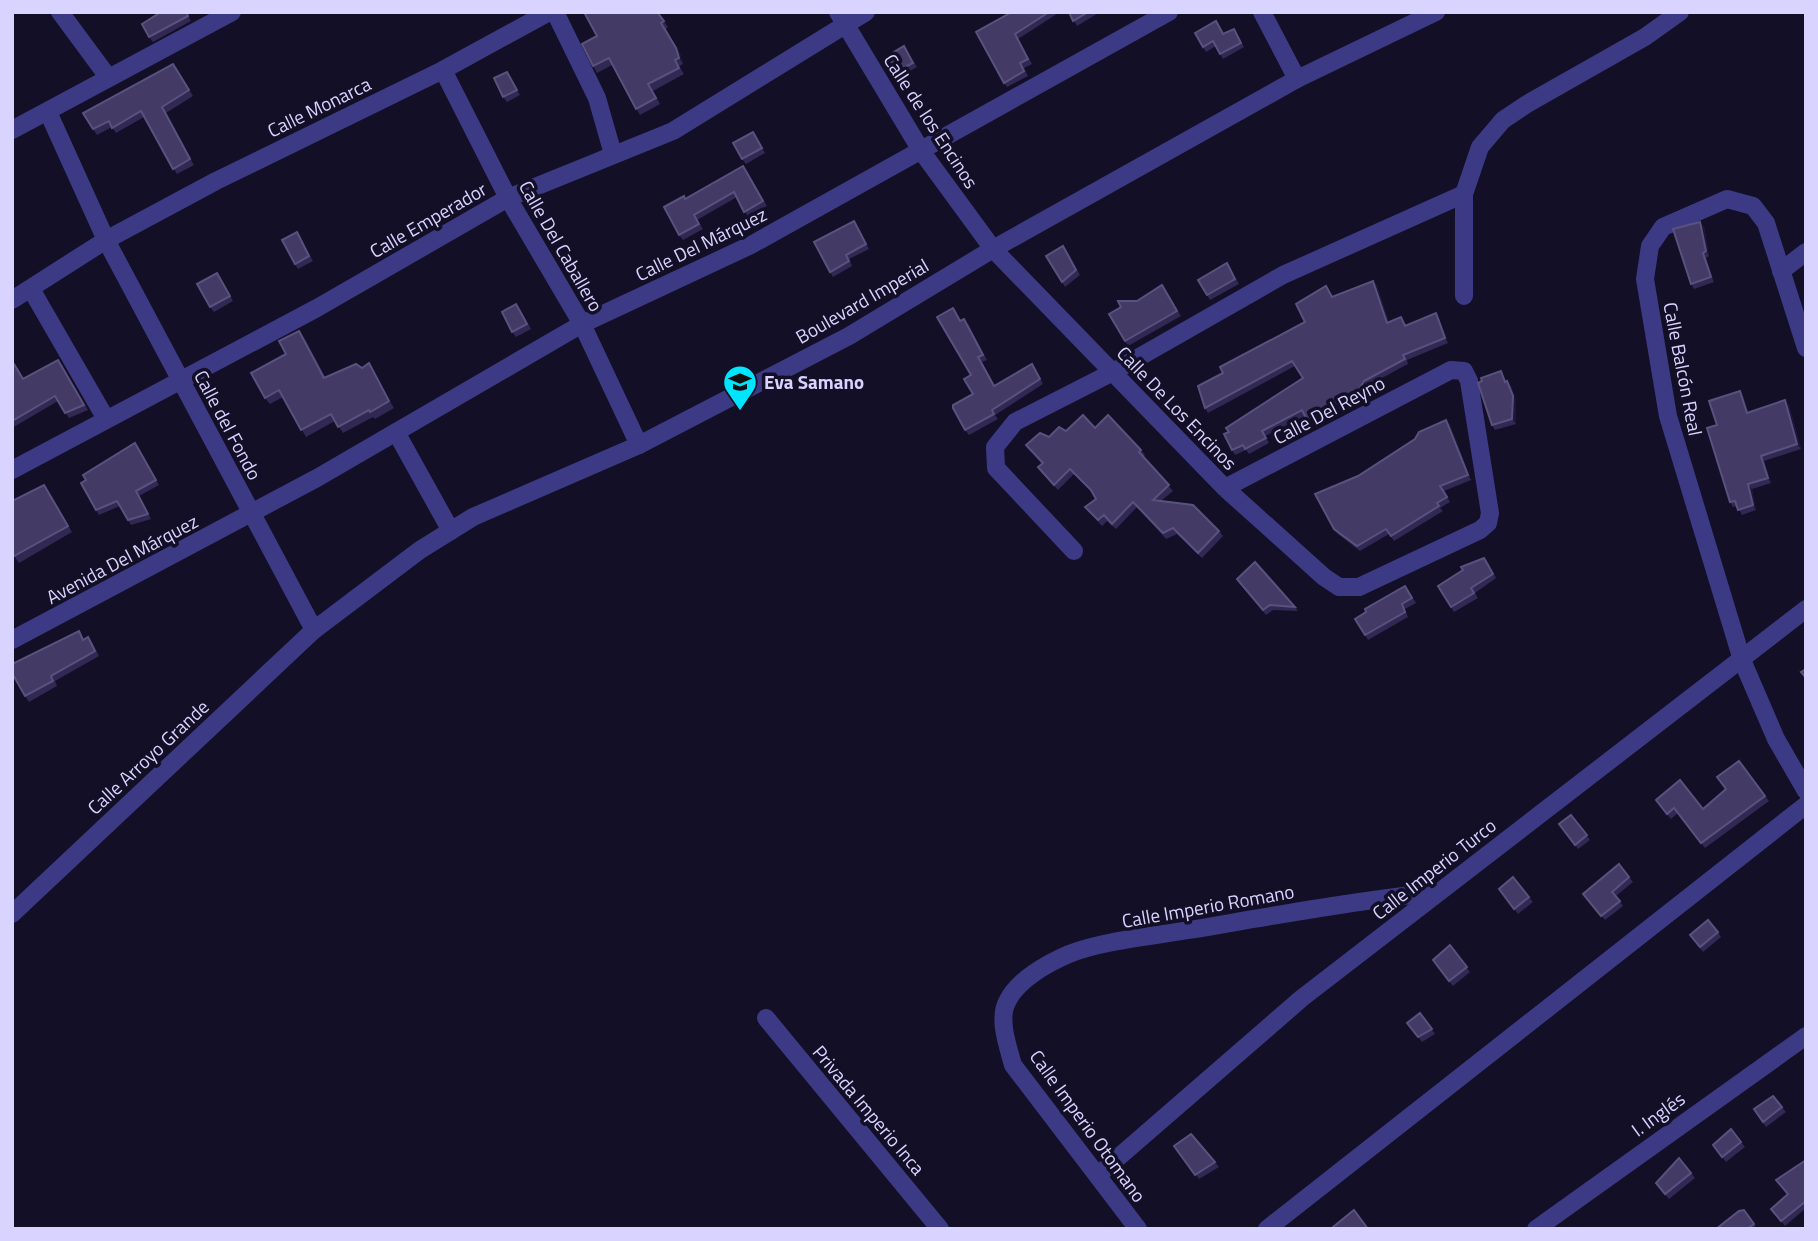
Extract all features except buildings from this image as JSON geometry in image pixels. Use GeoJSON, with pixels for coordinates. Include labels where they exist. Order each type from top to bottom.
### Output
{"type":"FeatureCollection","features":[{"type":"Feature","properties":{"kind":"street"},"geometry":{"type":"LineString","coordinates":[[60,12],[108,77]]}},
{"type":"Feature","properties":{"kind":"street","name":"Calle Monarca"},"geometry":{"type":"LineString","coordinates":[[12,300],[106,240],[216,181],[443,70],[549,12]]}},
{"type":"Feature","properties":{"kind":"street"},"geometry":{"type":"LineString","coordinates":[[555,12],[597,98],[614,154]]}},
{"type":"Feature","properties":{"kind":"street","name":"Calle Emperador"},"geometry":{"type":"LineString","coordinates":[[12,470],[317,308],[508,198],[673,131],[841,18],[866,12]]}},
{"type":"Feature","properties":{"kind":"street","name":"Calle Del Márquez"},"geometry":{"type":"LineString","coordinates":[[252,514],[582,324],[751,245],[1169,12]]}},
{"type":"Feature","properties":{"kind":"street"},"geometry":{"type":"LineString","coordinates":[[1262,12],[1297,79]]}},
{"type":"Feature","properties":{"kind":"street","name":"Boulevard Imperial"},"geometry":{"type":"LineString","coordinates":[[314,630],[420,550],[473,517],[639,445],[849,336],[993,249],[1297,79],[1436,12]]}},
{"type":"Feature","properties":{"kind":"street"},"geometry":{"type":"LineString","coordinates":[[1464,296],[1464,194],[1480,147],[1503,120],[1645,37],[1680,12]]}},
{"type":"Feature","properties":{"kind":"street"},"geometry":{"type":"LineString","coordinates":[[12,130],[225,14]]}},
{"type":"Feature","properties":{"kind":"street","name":"Calle de los Encinos"},"geometry":{"type":"LineString","coordinates":[[841,18],[922,152],[993,249]]}},
{"type":"Feature","properties":{"kind":"street","name":"Calle Del Caballero"},"geometry":{"type":"LineString","coordinates":[[443,70],[508,198],[582,324],[639,445]]}},
{"type":"Feature","properties":{"kind":"street","name":"Calle del Fondo"},"geometry":{"type":"LineString","coordinates":[[48,111],[106,240],[314,630]]}},
{"type":"Feature","properties":{"kind":"street"},"geometry":{"type":"LineString","coordinates":[[1074,551],[996,468],[995,447],[1002,434],[1015,422],[1113,372],[1283,275],[1464,194]]}},
{"type":"Feature","properties":{"kind":"street","name":"Calle Balcón Real"},"geometry":{"type":"LineString","coordinates":[[1806,348],[1766,223],[1753,206],[1727,199],[1663,227],[1650,246],[1645,279],[1668,416],[1742,660],[1776,739],[1806,791]]}},
{"type":"Feature","properties":{"kind":"street","name":"Calle De Los Encinos"},"geometry":{"type":"LineString","coordinates":[[993,249],[1226,488],[1324,577],[1339,587]]}},
{"type":"Feature","properties":{"kind":"street"},"geometry":{"type":"LineString","coordinates":[[1781,271],[1806,252]]}},
{"type":"Feature","properties":{"kind":"street"},"geometry":{"type":"LineString","coordinates":[[31,289],[106,419]]}},
{"type":"Feature","properties":{"kind":"street","name":"Calle Del Reyno"},"geometry":{"type":"LineString","coordinates":[[1226,488],[1451,370],[1464,372],[1469,381],[1490,513],[1488,523],[1480,530],[1359,587],[1339,587]]}},
{"type":"Feature","properties":{"kind":"street"},"geometry":{"type":"LineString","coordinates":[[396,432],[451,531]]}},
{"type":"Feature","properties":{"kind":"street","name":"Avenida Del Márquez"},"geometry":{"type":"LineString","coordinates":[[12,640],[252,514]]}},
{"type":"Feature","properties":{"kind":"street","name":"Calle Imperio Turco"},"geometry":{"type":"LineString","coordinates":[[1098,1175],[1302,998],[1806,609]]}},
{"type":"Feature","properties":{"kind":"street","name":"Calle Arroyo Grande"},"geometry":{"type":"LineString","coordinates":[[12,914],[314,630]]}},
{"type":"Feature","properties":{"kind":"street"},"geometry":{"type":"LineString","coordinates":[[1267,1229],[1806,805]]}},
{"type":"Feature","properties":{"kind":"street","name":"Calle Imperio Romano"},"geometry":{"type":"LineString","coordinates":[[1005,1004],[1030,976],[1070,954],[1135,939],[1374,899],[1437,892]]}},
{"type":"Feature","properties":{"kind":"street","name":"Calle Imperio Otomano"},"geometry":{"type":"LineString","coordinates":[[1005,1004],[1005,1035],[1013,1065],[1138,1229]]}},
{"type":"Feature","properties":{"kind":"street","name":"Privada Imperio Inca"},"geometry":{"type":"LineString","coordinates":[[766,1018],[940,1229]]}},
{"type":"Feature","properties":{"kind":"street","name":"I. Inglés"},"geometry":{"type":"LineString","coordinates":[[1536,1229],[1806,1036]]}},
{"type":"Feature","properties":{"kind":"place","name":"Eva Samano"},"geometry":{"type":"Point","coordinates":[740,412]}}]}
